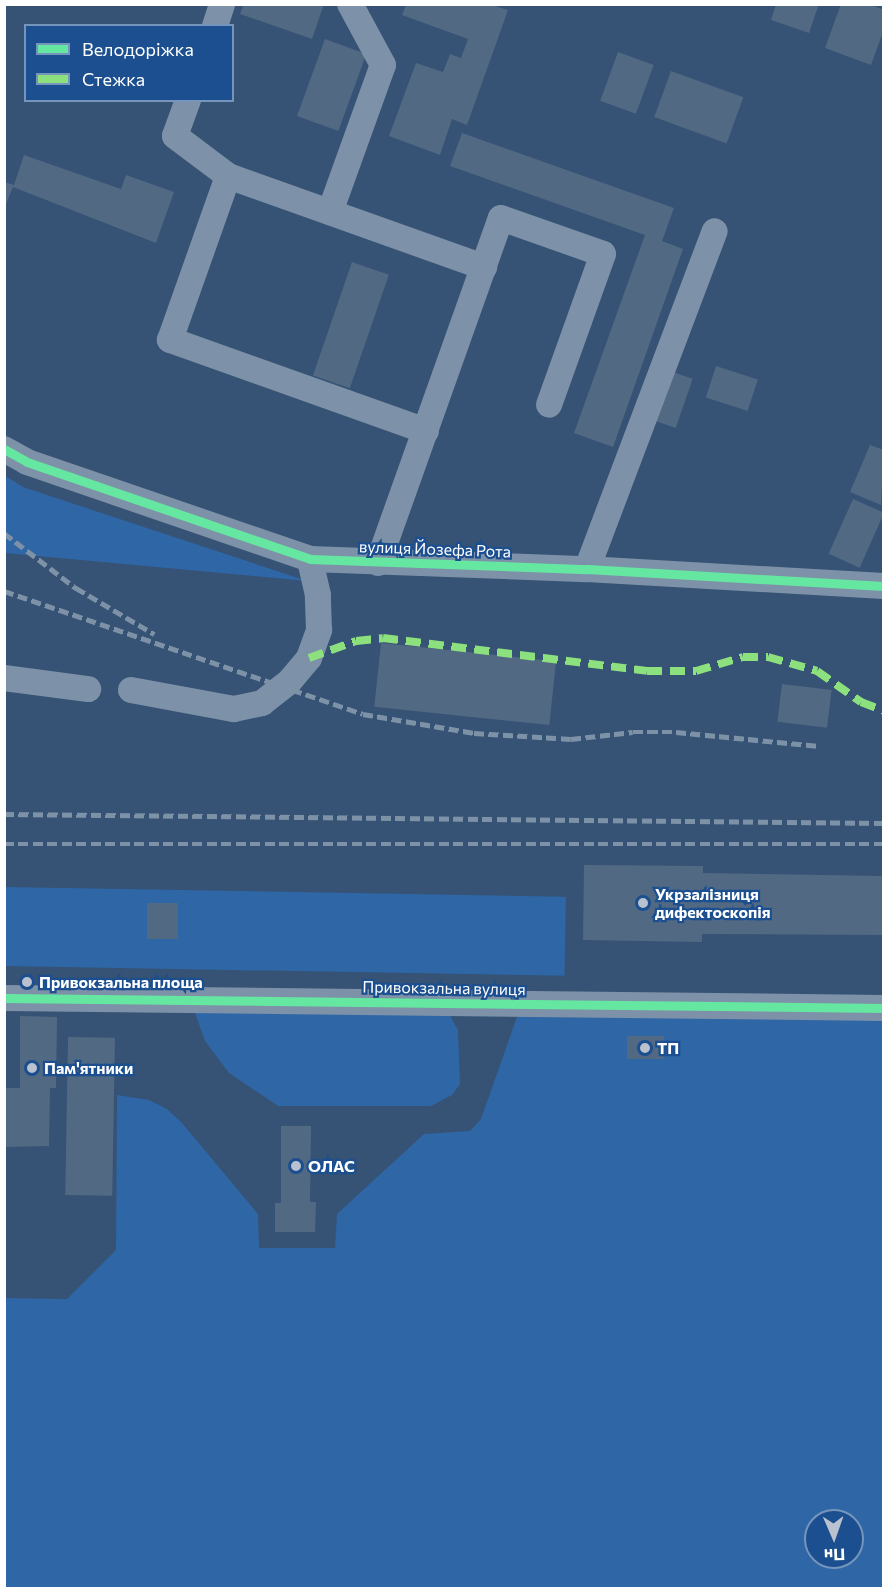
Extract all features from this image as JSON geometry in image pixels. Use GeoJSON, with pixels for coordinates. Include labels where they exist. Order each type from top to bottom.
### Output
{"type":"FeatureCollection","features":[{"type":"Feature","properties":{"kind":"street"},"geometry":{"type":"LineString","coordinates":[[216,24],[222,4]]}},
{"type":"Feature","properties":{"kind":"street"},"geometry":{"type":"LineString","coordinates":[[330,212],[383,65],[350,4]]}},
{"type":"Feature","properties":{"kind":"street"},"geometry":{"type":"LineString","coordinates":[[187,102],[175,136],[228,176],[484,267]]}},
{"type":"Feature","properties":{"kind":"street"},"geometry":{"type":"LineString","coordinates":[[228,176],[170,340],[426,431]]}},
{"type":"Feature","properties":{"kind":"street"},"geometry":{"type":"LineString","coordinates":[[378,563],[501,218],[603,254],[549,405]]}},
{"type":"Feature","properties":{"kind":"street"},"geometry":{"type":"LineString","coordinates":[[587,569],[715,231]]}},
{"type":"Feature","properties":{"kind":"street","name":"вулиця Йозефа Рота"},"geometry":{"type":"LineString","coordinates":[[4,449],[27,462],[310,559],[587,569],[884,586]]}},
{"type":"Feature","properties":{"kind":"street"},"geometry":{"type":"LineString","coordinates":[[131,690],[234,709],[262,703],[272,696],[309,658],[319,630],[318,595],[310,559]]}},
{"type":"Feature","properties":{"kind":"street"},"geometry":{"type":"LineString","coordinates":[[4,678],[88,689]]}},
{"type":"Feature","properties":{"kind":"street","name":"Привокзальна вулиця"},"geometry":{"type":"LineString","coordinates":[[4,998],[884,1008]]}},
{"type":"Feature","properties":{"kind":"shaded area"},"geometry":{"type":"Polygon","coordinates":[[[4,475],[23,487],[307,581],[5,553],[4,475]]]}},
{"type":"Feature","properties":{"kind":"shaded area"},"geometry":{"type":"Polygon","coordinates":[[[6,887],[566,897],[565,976],[5,966],[6,887]]]}},
{"type":"Feature","properties":{"kind":"shaded area"},"geometry":{"type":"Polygon","coordinates":[[[446,1008],[458,1030],[460,1084],[452,1095],[431,1106],[278,1106],[229,1073],[205,1041],[195,1013],[446,1008]]]}},
{"type":"Feature","properties":{"kind":"shaded area"},"geometry":{"type":"Polygon","coordinates":[[[518,1014],[883,1018],[883,1588],[5,1588],[5,1298],[67,1299],[116,1250],[117,1095],[149,1100],[167,1109],[182,1123],[258,1214],[259,1248],[335,1248],[337,1214],[424,1134],[470,1131],[481,1119],[518,1014]]]}},
{"type":"Feature","properties":{"kind":"building"},"geometry":{"type":"Polygon","coordinates":[[[244,4],[324,4],[312,39],[240,14],[244,4]]]}},
{"type":"Feature","properties":{"kind":"building"},"geometry":{"type":"Polygon","coordinates":[[[776,4],[819,4],[809,33],[771,20],[776,4]]]}},
{"type":"Feature","properties":{"kind":"building"},"geometry":{"type":"Polygon","coordinates":[[[841,4],[869,4],[884,10],[884,29],[871,65],[825,48],[841,4]]]}},
{"type":"Feature","properties":{"kind":"building"},"geometry":{"type":"Polygon","coordinates":[[[406,5],[492,5],[508,10],[467,125],[452,119],[440,155],[389,136],[416,63],[443,72],[450,54],[461,58],[468,39],[402,15],[406,5]]]}},
{"type":"Feature","properties":{"kind":"building"},"geometry":{"type":"Polygon","coordinates":[[[325,39],[366,54],[338,131],[297,116],[325,39]]]}},
{"type":"Feature","properties":{"kind":"building"},"geometry":{"type":"Polygon","coordinates":[[[618,52],[654,65],[636,114],[600,101],[618,52]]]}},
{"type":"Feature","properties":{"kind":"building"},"geometry":{"type":"Polygon","coordinates":[[[671,71],[743,97],[727,143],[654,117],[671,71]]]}},
{"type":"Feature","properties":{"kind":"building"},"geometry":{"type":"Polygon","coordinates":[[[462,133],[674,208],[662,241],[683,249],[613,447],[574,433],[645,235],[450,166],[462,133]]]}},
{"type":"Feature","properties":{"kind":"building"},"geometry":{"type":"Polygon","coordinates":[[[24,155],[121,189],[126,175],[174,192],[156,243],[13,187],[4,209],[4,182],[14,185],[24,155]]]}},
{"type":"Feature","properties":{"kind":"building"},"geometry":{"type":"Polygon","coordinates":[[[352,262],[389,275],[350,388],[313,375],[352,262]]]}},
{"type":"Feature","properties":{"kind":"building"},"geometry":{"type":"Polygon","coordinates":[[[716,366],[758,380],[748,411],[706,397],[716,366]]]}},
{"type":"Feature","properties":{"kind":"building"},"geometry":{"type":"Polygon","coordinates":[[[670,371],[693,379],[676,428],[653,420],[670,371]]]}},
{"type":"Feature","properties":{"kind":"building"},"geometry":{"type":"Polygon","coordinates":[[[870,445],[884,450],[881,505],[850,492],[870,445]]]}},
{"type":"Feature","properties":{"kind":"building"},"geometry":{"type":"Polygon","coordinates":[[[853,499],[884,513],[860,568],[829,554],[853,499]]]}},
{"type":"Feature","properties":{"kind":"building"},"geometry":{"type":"Polygon","coordinates":[[[381,643],[556,661],[549,725],[374,707],[381,643]]]}},
{"type":"Feature","properties":{"kind":"building"},"geometry":{"type":"Polygon","coordinates":[[[782,684],[832,690],[827,728],[777,722],[782,684]]]}},
{"type":"Feature","properties":{"kind":"building"},"geometry":{"type":"Polygon","coordinates":[[[584,865],[703,866],[703,873],[884,876],[884,935],[702,934],[702,942],[583,940],[584,865]]]}},
{"type":"Feature","properties":{"kind":"building"},"geometry":{"type":"Polygon","coordinates":[[[147,903],[178,903],[178,939],[147,939],[147,903]]]}},
{"type":"Feature","properties":{"kind":"building"},"geometry":{"type":"Polygon","coordinates":[[[20,1016],[57,1017],[56,1088],[50,1088],[49,1146],[4,1147],[4,1088],[20,1088],[20,1016]]]}},
{"type":"Feature","properties":{"kind":"building","name":"ТП"},"geometry":{"type":"Polygon","coordinates":[[[627,1036],[664,1036],[664,1059],[627,1059],[627,1036]]]}},
{"type":"Feature","properties":{"kind":"building"},"geometry":{"type":"Polygon","coordinates":[[[68,1037],[115,1038],[112,1196],[65,1195],[68,1037]]]}},
{"type":"Feature","properties":{"kind":"building","name":"ОЛАС"},"geometry":{"type":"Polygon","coordinates":[[[281,1126],[311,1126],[310,1202],[316,1202],[315,1232],[275,1232],[275,1203],[281,1203],[281,1126]]]}},
{"type":"Feature","properties":{"kind":"railway"},"geometry":{"type":"LineString","coordinates":[[4,533],[76,588],[154,634]]}},
{"type":"Feature","properties":{"kind":"railway"},"geometry":{"type":"LineString","coordinates":[[4,591],[363,714],[474,733],[571,739],[633,732],[676,732],[819,746]]}},
{"type":"Feature","properties":{"kind":"railway"},"geometry":{"type":"LineString","coordinates":[[4,814],[884,823]]}},
{"type":"Feature","properties":{"kind":"railway"},"geometry":{"type":"LineString","coordinates":[[4,844],[884,844]]}},
{"type":"Feature","properties":{"kind":"marked path"},"geometry":{"type":"LineString","coordinates":[[309,658],[356,641],[383,638],[647,671],[696,671],[743,657],[768,657],[817,671],[861,702],[884,711]]}},
{"type":"Feature","properties":{"kind":"cycle path"},"geometry":{"type":"LineString","coordinates":[[4,449],[27,462],[310,559],[587,569],[884,586]]}},
{"type":"Feature","properties":{"kind":"cycle path"},"geometry":{"type":"LineString","coordinates":[[4,998],[884,1008]]}},
{"type":"Feature","properties":{"kind":"place","name":"Укрзалізниця дифектоскопія"},"geometry":{"type":"Point","coordinates":[643,903]}},
{"type":"Feature","properties":{"kind":"place","name":"Привокзальна площа"},"geometry":{"type":"Point","coordinates":[27,982]}},
{"type":"Feature","properties":{"kind":"place","name":"ТП"},"geometry":{"type":"Point","coordinates":[645,1048]}},
{"type":"Feature","properties":{"kind":"place","name":"Пам'ятники"},"geometry":{"type":"Point","coordinates":[32,1068]}},
{"type":"Feature","properties":{"kind":"place","name":"ОЛАС"},"geometry":{"type":"Point","coordinates":[296,1166]}}]}
